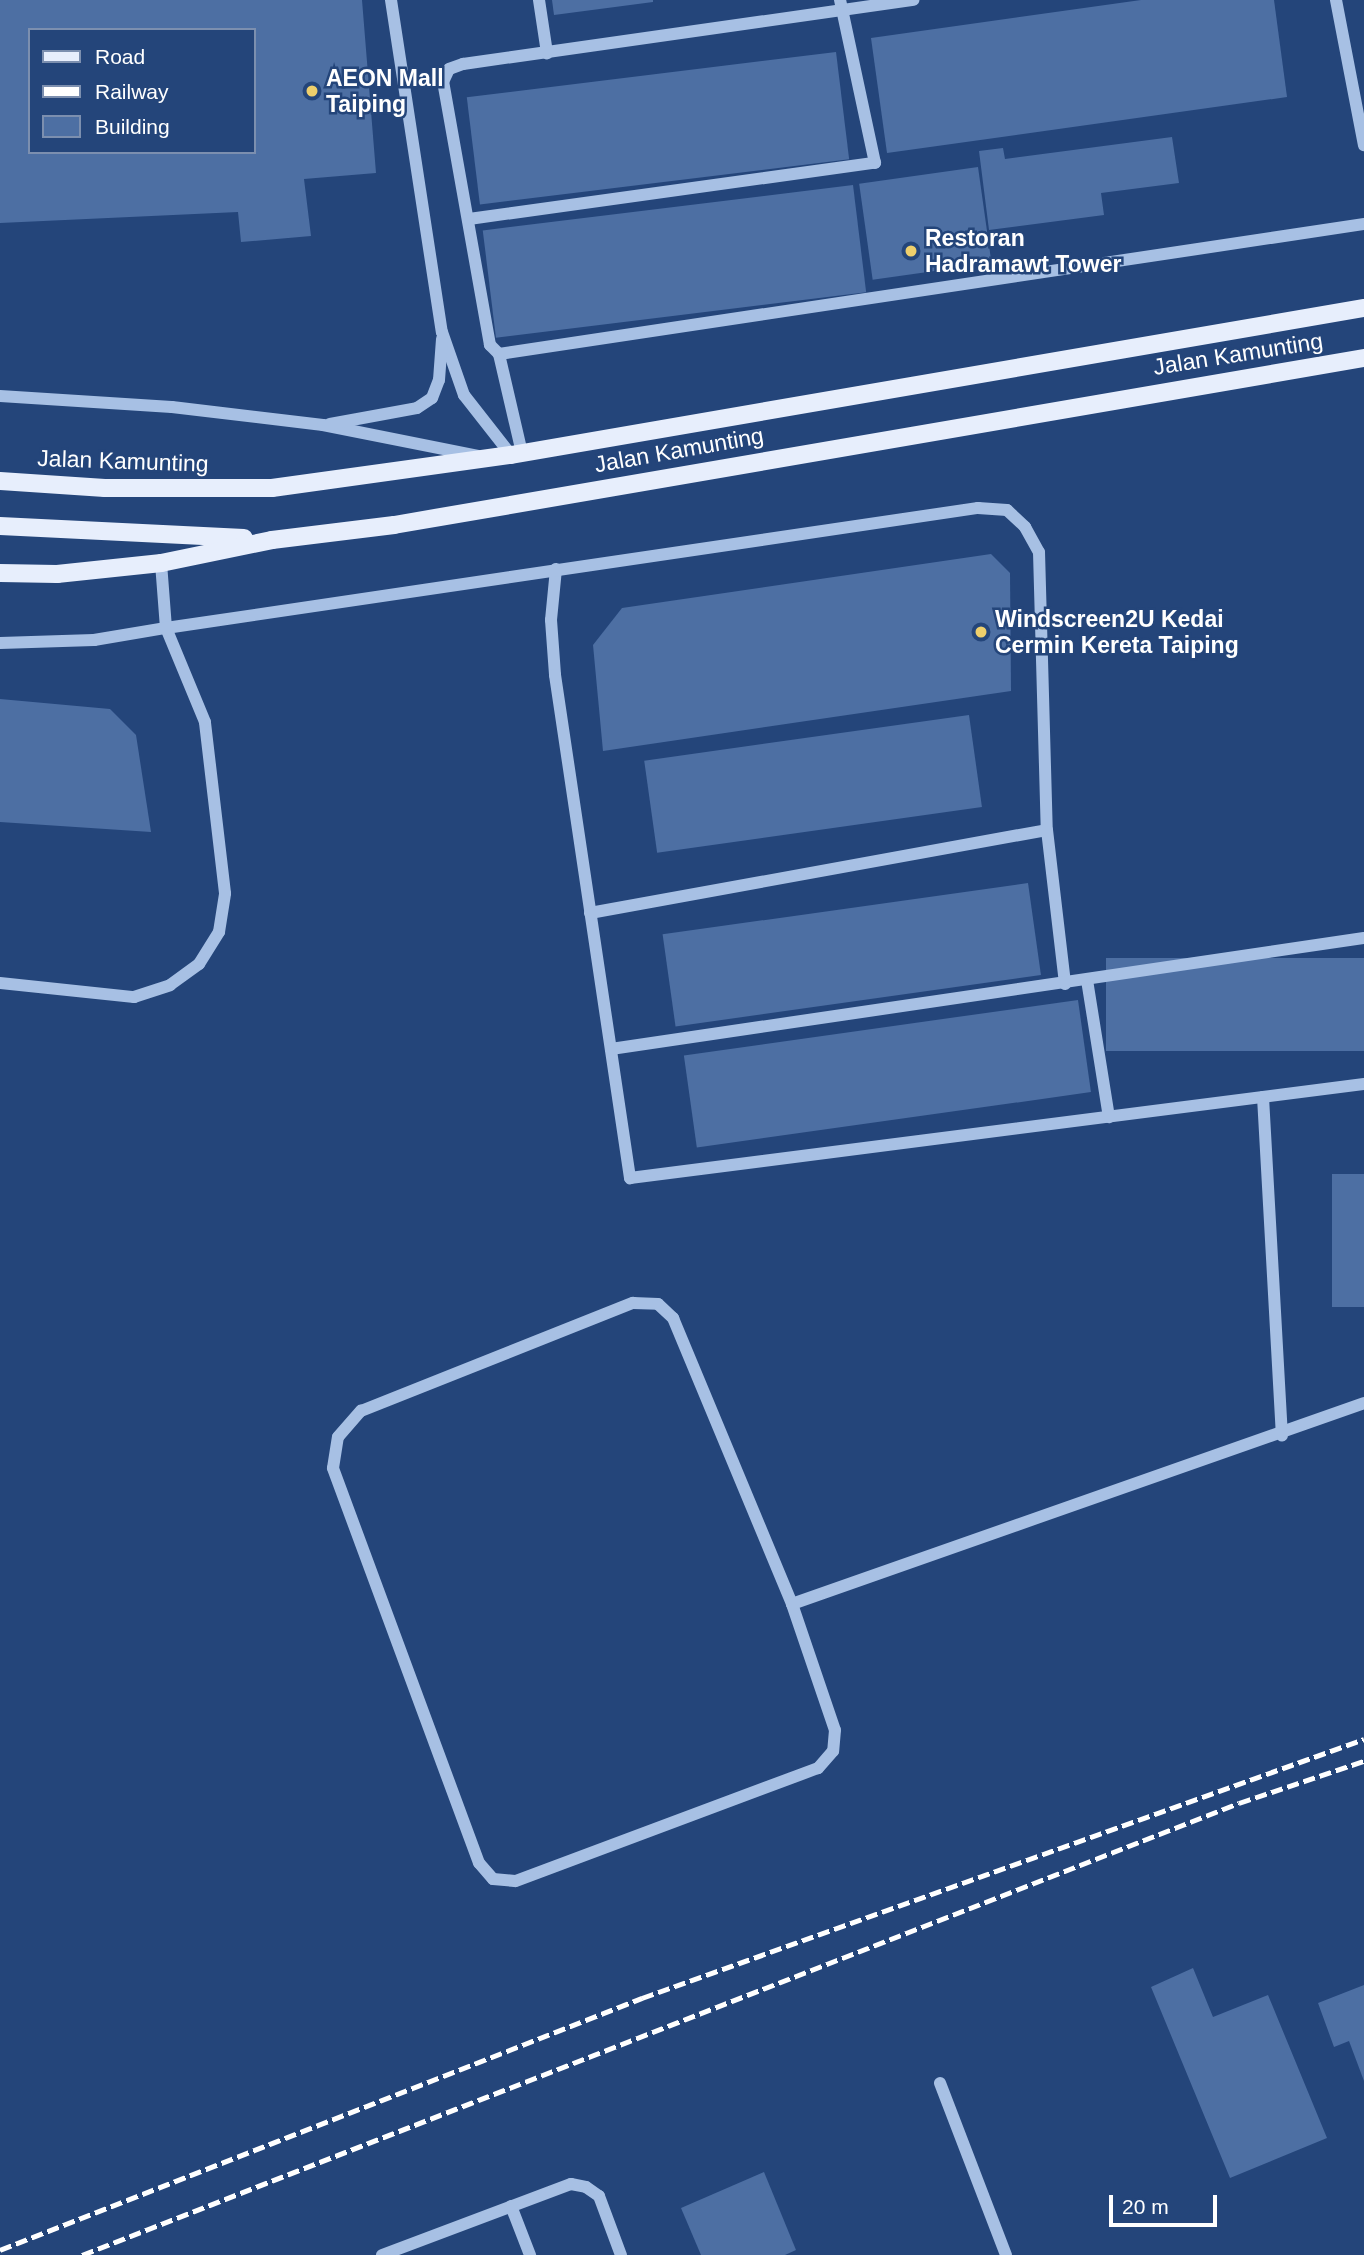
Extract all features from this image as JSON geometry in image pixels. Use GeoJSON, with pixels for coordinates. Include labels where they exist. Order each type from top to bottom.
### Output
{"type":"FeatureCollection","features":[{"type":"Feature","properties":{"kind":"main road","name":"Jalan Kamunting"},"geometry":{"type":"LineString","coordinates":[[0,481],[104,488],[272,488],[517,454],[1364,308]]}},
{"type":"Feature","properties":{"kind":"main road","name":"Jalan Kamunting"},"geometry":{"type":"LineString","coordinates":[[0,573],[57,574],[161,563],[272,540],[394,525],[1364,358]]}},
{"type":"Feature","properties":{"kind":"main road"},"geometry":{"type":"LineString","coordinates":[[0,526],[272,540]]}},
{"type":"Feature","properties":{"kind":"street"},"geometry":{"type":"LineString","coordinates":[[391,0],[442,332],[464,395],[517,454]]}},
{"type":"Feature","properties":{"kind":"street"},"geometry":{"type":"LineString","coordinates":[[539,0],[547,53]]}},
{"type":"Feature","properties":{"kind":"street"},"geometry":{"type":"LineString","coordinates":[[517,454],[499,354],[490,345],[443,82],[449,69],[463,64],[841,5],[913,0]]}},
{"type":"Feature","properties":{"kind":"street"},"geometry":{"type":"LineString","coordinates":[[1336,0],[1364,145]]}},
{"type":"Feature","properties":{"kind":"street"},"geometry":{"type":"LineString","coordinates":[[469,219],[875,163],[841,5]]}},
{"type":"Feature","properties":{"kind":"street"},"geometry":{"type":"LineString","coordinates":[[499,354],[1364,225]]}},
{"type":"Feature","properties":{"kind":"street"},"geometry":{"type":"LineString","coordinates":[[323,425],[417,408],[432,398],[439,380],[442,332]]}},
{"type":"Feature","properties":{"kind":"street"},"geometry":{"type":"LineString","coordinates":[[0,396],[172,407],[323,425],[489,458]]}},
{"type":"Feature","properties":{"kind":"street"},"geometry":{"type":"LineString","coordinates":[[0,643],[94,639],[978,508],[1007,510],[1025,527],[1039,552],[1046,830],[1065,984]]}},
{"type":"Feature","properties":{"kind":"street"},"geometry":{"type":"LineString","coordinates":[[0,983],[134,997],[170,985],[199,964],[219,932],[225,893],[205,722],[166,628],[161,563]]}},
{"type":"Feature","properties":{"kind":"street"},"geometry":{"type":"LineString","coordinates":[[556,569],[551,620],[555,675],[630,1178],[1364,1084]]}},
{"type":"Feature","properties":{"kind":"street"},"geometry":{"type":"LineString","coordinates":[[590,913],[1046,830]]}},
{"type":"Feature","properties":{"kind":"street"},"geometry":{"type":"LineString","coordinates":[[611,1048],[1065,984],[1364,938]]}},
{"type":"Feature","properties":{"kind":"street"},"geometry":{"type":"LineString","coordinates":[[1087,980],[1109,1116]]}},
{"type":"Feature","properties":{"kind":"street"},"geometry":{"type":"LineString","coordinates":[[1263,1097],[1282,1434]]}},
{"type":"Feature","properties":{"kind":"street"},"geometry":{"type":"LineString","coordinates":[[633,1303],[658,1304],[673,1318],[792,1604],[835,1730],[833,1751],[818,1768],[515,1881],[493,1879],[479,1863],[332,1468],[338,1437],[361,1411],[633,1303]]}},
{"type":"Feature","properties":{"kind":"street"},"geometry":{"type":"LineString","coordinates":[[792,1604],[1364,1404]]}},
{"type":"Feature","properties":{"kind":"street"},"geometry":{"type":"LineString","coordinates":[[940,2083],[1006,2255]]}},
{"type":"Feature","properties":{"kind":"street"},"geometry":{"type":"LineString","coordinates":[[382,2255],[571,2184],[586,2187],[599,2196],[621,2255]]}},
{"type":"Feature","properties":{"kind":"street"},"geometry":{"type":"LineString","coordinates":[[511,2206],[530,2255]]}},
{"type":"Feature","properties":{"kind":"building","name":"AEON Mall Taiping"},"geometry":{"type":"Polygon","coordinates":[[[0,0],[362,0],[376,173],[304,179],[311,236],[241,242],[238,212],[0,223],[0,0]]]}},
{"type":"Feature","properties":{"kind":"building"},"geometry":{"type":"Polygon","coordinates":[[[552,0],[653,0],[653,2],[554,15],[552,0]]]}},
{"type":"Feature","properties":{"kind":"building"},"geometry":{"type":"Polygon","coordinates":[[[1141,0],[1274,0],[1287,97],[887,153],[871,38],[1141,0]]]}},
{"type":"Feature","properties":{"kind":"building"},"geometry":{"type":"Polygon","coordinates":[[[836,52],[849,159],[480,205],[467,97],[836,52]]]}},
{"type":"Feature","properties":{"kind":"building"},"geometry":{"type":"Polygon","coordinates":[[[1172,137],[1179,183],[1101,193],[1104,215],[989,230],[979,151],[1003,148],[1005,159],[1172,137]]]}},
{"type":"Feature","properties":{"kind":"building"},"geometry":{"type":"Polygon","coordinates":[[[978,167],[991,263],[873,280],[859,184],[978,167]]]}},
{"type":"Feature","properties":{"kind":"building"},"geometry":{"type":"Polygon","coordinates":[[[853,185],[866,292],[496,338],[483,230],[853,185]]]}},
{"type":"Feature","properties":{"kind":"building"},"geometry":{"type":"Polygon","coordinates":[[[991,554],[1010,573],[1011,691],[603,751],[593,645],[622,608],[991,554]]]}},
{"type":"Feature","properties":{"kind":"building"},"geometry":{"type":"Polygon","coordinates":[[[0,699],[110,709],[136,735],[151,832],[0,822],[0,699]]]}},
{"type":"Feature","properties":{"kind":"building"},"geometry":{"type":"Polygon","coordinates":[[[969,715],[982,807],[657,853],[644,761],[969,715]]]}},
{"type":"Feature","properties":{"kind":"building"},"geometry":{"type":"Polygon","coordinates":[[[1028,883],[1041,975],[676,1026],[663,934],[1028,883]]]}},
{"type":"Feature","properties":{"kind":"building"},"geometry":{"type":"Polygon","coordinates":[[[1106,958],[1364,958],[1364,1051],[1106,1051],[1106,958]]]}},
{"type":"Feature","properties":{"kind":"building"},"geometry":{"type":"Polygon","coordinates":[[[1078,1000],[1091,1092],[697,1147],[684,1055],[1078,1000]]]}},
{"type":"Feature","properties":{"kind":"building"},"geometry":{"type":"Polygon","coordinates":[[[1332,1174],[1364,1174],[1364,1307],[1332,1307],[1332,1174]]]}},
{"type":"Feature","properties":{"kind":"building"},"geometry":{"type":"Polygon","coordinates":[[[1193,1968],[1213,2017],[1268,1995],[1327,2138],[1230,2178],[1151,1987],[1193,1968]]]}},
{"type":"Feature","properties":{"kind":"building"},"geometry":{"type":"Polygon","coordinates":[[[1364,1985],[1364,2081],[1349,2041],[1334,2047],[1318,2003],[1364,1985]]]}},
{"type":"Feature","properties":{"kind":"building"},"geometry":{"type":"Polygon","coordinates":[[[764,2172],[796,2250],[785,2255],[701,2255],[681,2208],[764,2172]]]}},
{"type":"Feature","properties":{"kind":"railway"},"geometry":{"type":"LineString","coordinates":[[0,2250],[642,1998],[1364,1739]]}},
{"type":"Feature","properties":{"kind":"railway"},"geometry":{"type":"LineString","coordinates":[[82,2255],[1239,1803],[1364,1761]]}},
{"type":"Feature","properties":{"kind":"place","name":"AEON Mall Taiping"},"geometry":{"type":"Point","coordinates":[312,91]}},
{"type":"Feature","properties":{"kind":"place","name":"Restoran Hadramawt Tower"},"geometry":{"type":"Point","coordinates":[911,251]}},
{"type":"Feature","properties":{"kind":"place","name":"Windscreen2U Kedai Cermin Kereta Taiping"},"geometry":{"type":"Point","coordinates":[981,632]}}]}
